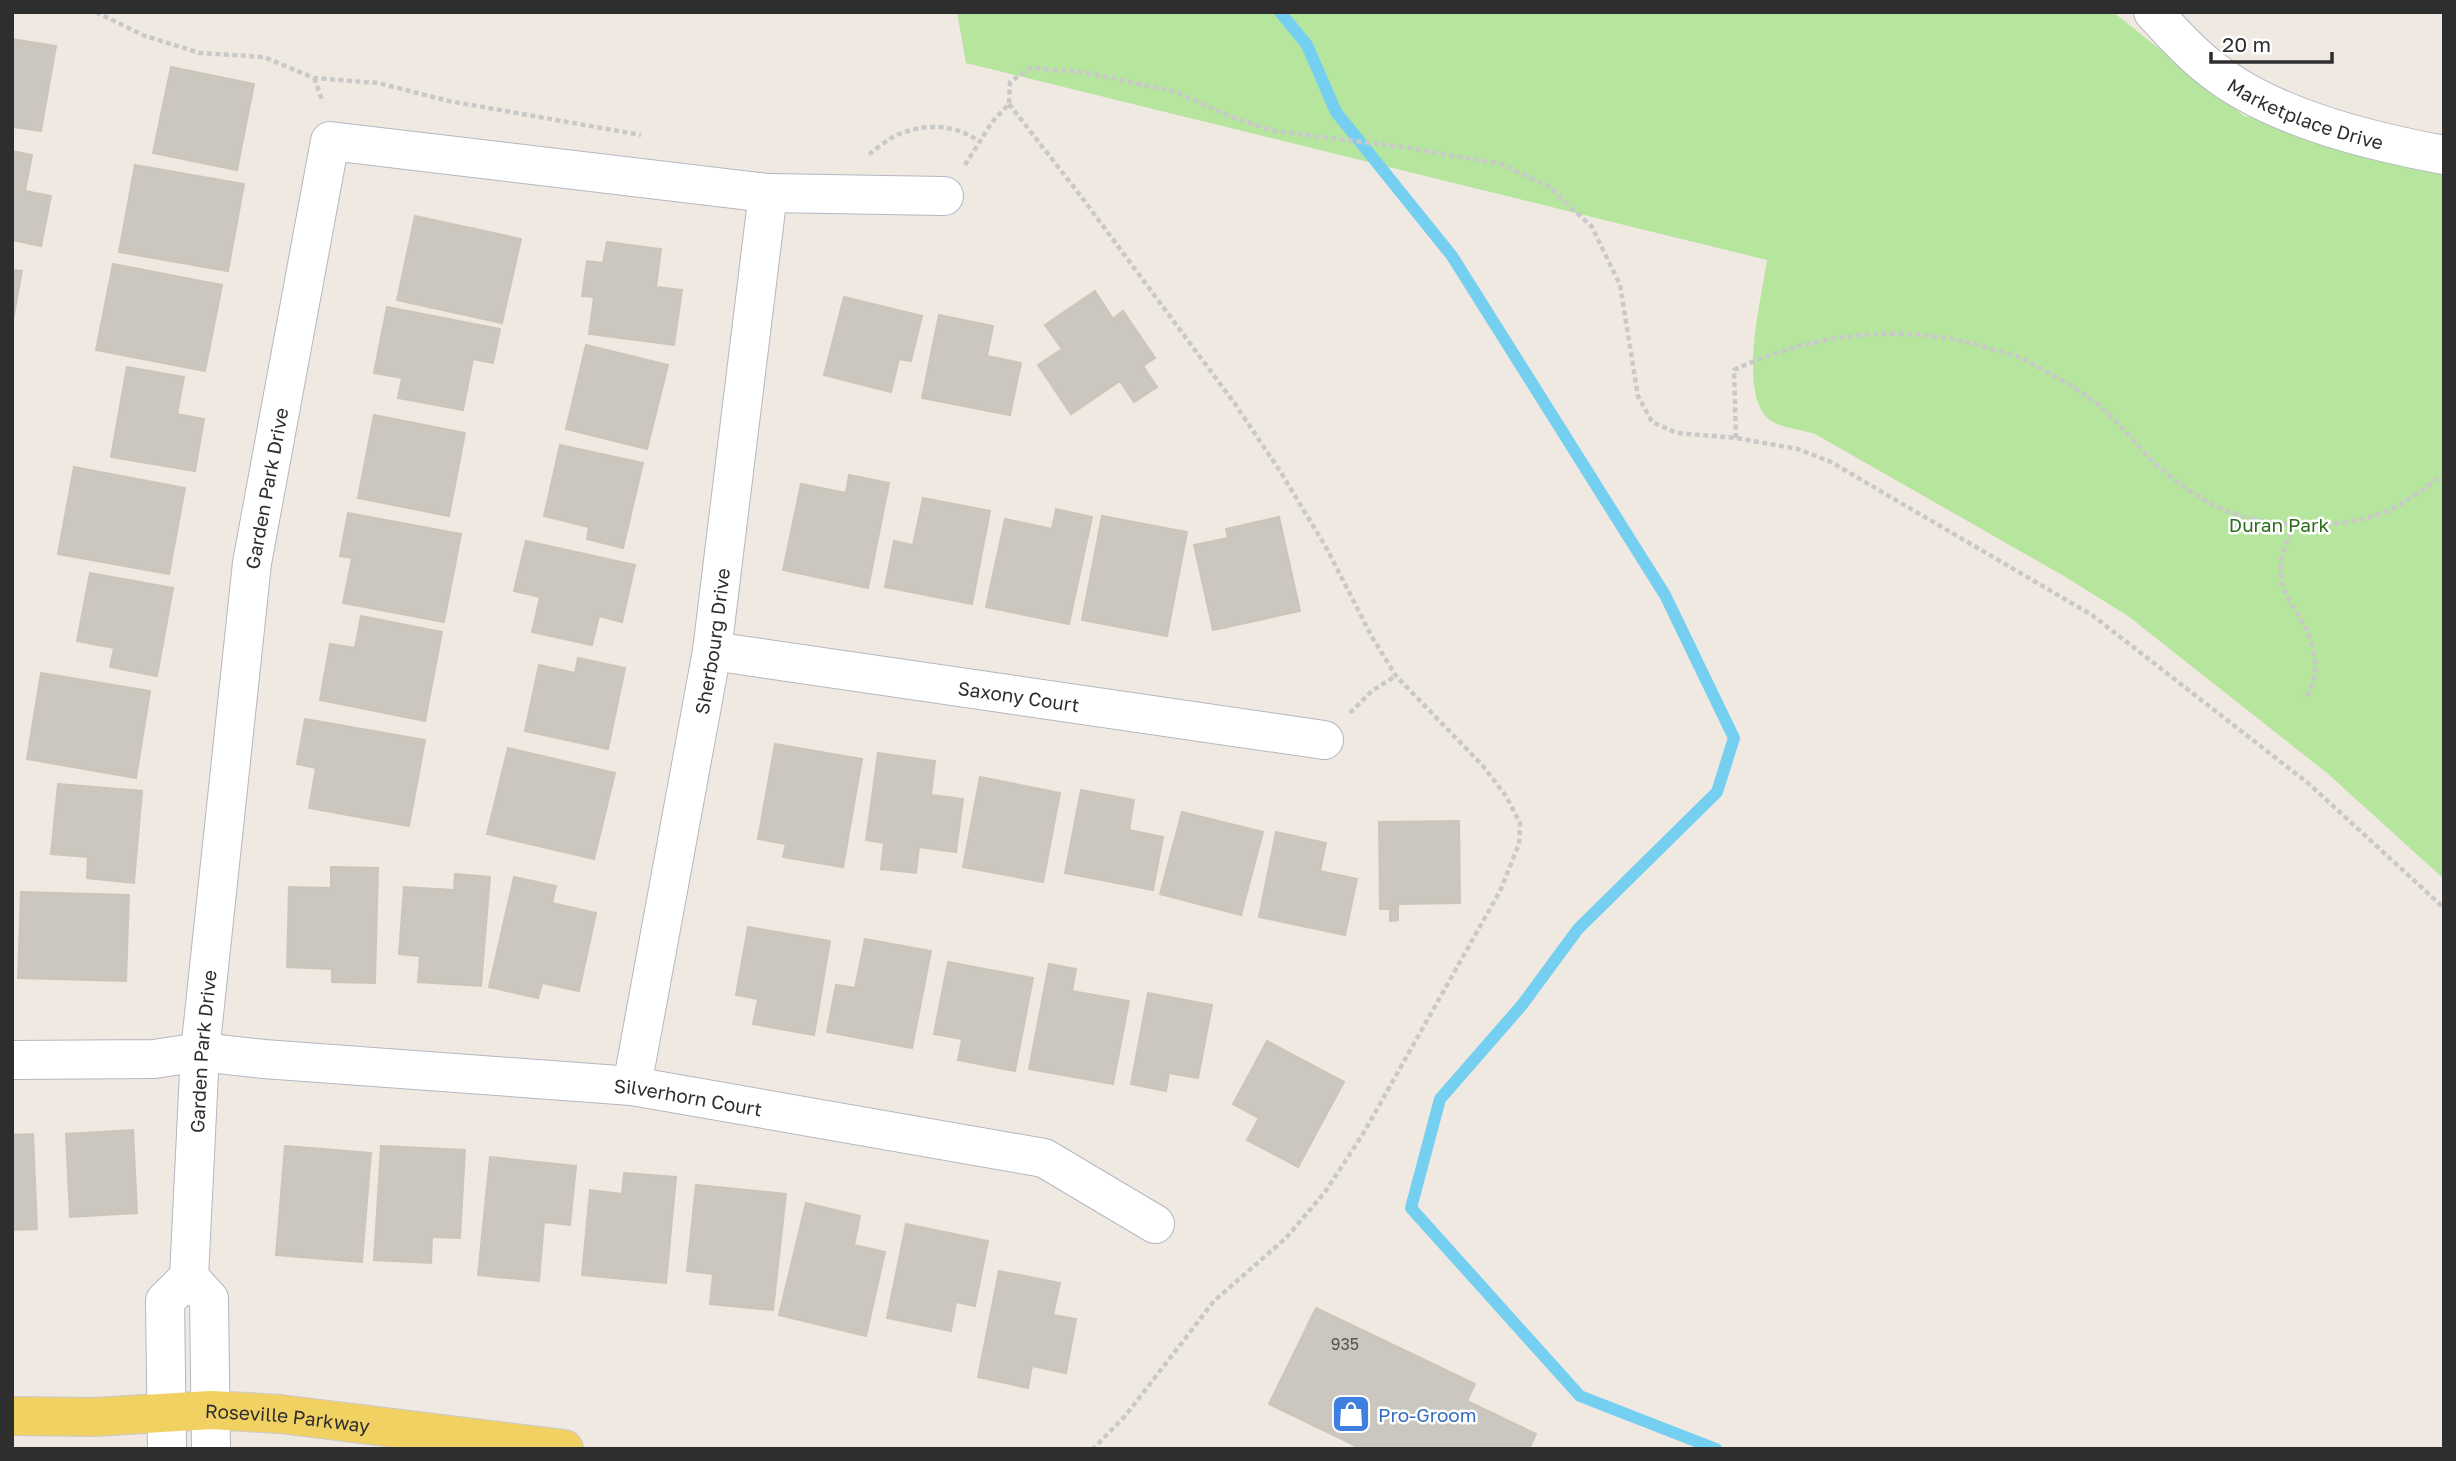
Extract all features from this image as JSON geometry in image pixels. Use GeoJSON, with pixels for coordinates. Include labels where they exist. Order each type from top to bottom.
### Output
{"type":"FeatureCollection","features":[{"type":"Feature","properties":{"kind":"main road","name":"Roseville Parkway"},"geometry":{"type":"LineString","coordinates":[[12,1416],[94,1417],[211,1410],[280,1414],[564,1449]]}},
{"type":"Feature","properties":{"kind":"street","name":"Marketplace Drive"},"geometry":{"type":"LineString","coordinates":[[2152,12],[2210,68],[2253,97],[2314,123],[2444,155]]}},
{"type":"Feature","properties":{"kind":"street","name":"Garden Park Drive"},"geometry":{"type":"LineString","coordinates":[[189,1277],[200,1052],[252,564],[330,141],[768,193]]}},
{"type":"Feature","properties":{"kind":"street"},"geometry":{"type":"LineString","coordinates":[[768,193],[944,196]]}},
{"type":"Feature","properties":{"kind":"street","name":"Sherbourg Drive"},"geometry":{"type":"LineString","coordinates":[[632,1086],[712,650],[768,193]]}},
{"type":"Feature","properties":{"kind":"street","name":"Saxony Court"},"geometry":{"type":"LineString","coordinates":[[712,650],[1324,740]]}},
{"type":"Feature","properties":{"kind":"street","name":"Silverhorn Court"},"geometry":{"type":"LineString","coordinates":[[12,1060],[154,1059],[200,1052],[632,1086],[1044,1158],[1155,1224]]}},
{"type":"Feature","properties":{"kind":"street"},"geometry":{"type":"LineString","coordinates":[[167,1449],[165,1301],[189,1277],[209,1299],[211,1449]]}},
{"type":"Feature","properties":{"kind":"path"},"geometry":{"type":"LineString","coordinates":[[96,12],[145,36],[200,53],[264,57],[314,78],[378,83],[449,100],[654,137]]}},
{"type":"Feature","properties":{"kind":"path"},"geometry":{"type":"LineString","coordinates":[[1093,1449],[1126,1415],[1214,1301],[1286,1238],[1325,1192],[1363,1134],[1500,891],[1518,844],[1520,823],[1506,796],[1483,766],[1396,676],[1372,638],[1327,549],[1280,471],[1235,404],[1009,104],[1010,82],[1030,68],[1083,72],[1176,92],[1229,116],[1274,131],[1410,148],[1501,164],[1550,187],[1592,227],[1620,285],[1638,396],[1652,422],[1677,433],[1736,438],[1798,449],[1831,462],[2092,615],[2308,783],[2444,908]]}},
{"type":"Feature","properties":{"kind":"path"},"geometry":{"type":"LineString","coordinates":[[944,196],[992,122],[1009,104]]}},
{"type":"Feature","properties":{"kind":"path"},"geometry":{"type":"LineString","coordinates":[[862,159],[899,133],[929,127],[963,130],[980,142]]}},
{"type":"Feature","properties":{"kind":"path"},"geometry":{"type":"LineString","coordinates":[[1736,438],[1734,370],[1808,342],[1847,335],[1880,333],[1959,338],[2024,359],[2093,401],[2168,475],[2222,509],[2259,520],[2327,524],[2375,516],[2405,502],[2444,474]]}},
{"type":"Feature","properties":{"kind":"path"},"geometry":{"type":"LineString","coordinates":[[2294,524],[2283,553],[2281,577],[2286,597],[2303,624],[2313,651],[2314,678],[2308,694],[2302,696]]}},
{"type":"Feature","properties":{"kind":"path"},"geometry":{"type":"LineString","coordinates":[[1324,740],[1373,690],[1396,676]]}},
{"type":"Feature","properties":{"kind":"green space","name":"Duran Park"},"geometry":{"type":"Polygon","coordinates":[[[957,12],[2113,12],[2244,116],[2444,161],[2444,879],[2327,773],[2128,616],[2064,576],[1815,434],[1773,422],[1762,410],[1755,393],[1753,371],[1757,322],[1767,260],[966,63],[957,12]]]}},
{"type":"Feature","properties":{"kind":"building"},"geometry":{"type":"Polygon","coordinates":[[[12,39],[56,46],[41,131],[12,127],[12,39]]]}},
{"type":"Feature","properties":{"kind":"building"},"geometry":{"type":"Polygon","coordinates":[[[171,67],[254,84],[237,170],[153,153],[171,67]]]}},
{"type":"Feature","properties":{"kind":"building"},"geometry":{"type":"Polygon","coordinates":[[[12,151],[32,155],[25,191],[51,196],[41,246],[12,240],[12,151]]]}},
{"type":"Feature","properties":{"kind":"building"},"geometry":{"type":"Polygon","coordinates":[[[135,165],[244,184],[228,271],[119,252],[135,165]]]}},
{"type":"Feature","properties":{"kind":"building"},"geometry":{"type":"Polygon","coordinates":[[[415,216],[521,239],[502,323],[397,300],[415,216]]]}},
{"type":"Feature","properties":{"kind":"building"},"geometry":{"type":"Polygon","coordinates":[[[607,242],[661,249],[656,287],[682,290],[674,345],[589,334],[594,297],[582,296],[587,261],[603,263],[607,242]]]}},
{"type":"Feature","properties":{"kind":"building"},"geometry":{"type":"Polygon","coordinates":[[[113,264],[222,285],[205,371],[96,350],[113,264]]]}},
{"type":"Feature","properties":{"kind":"building"},"geometry":{"type":"Polygon","coordinates":[[[12,270],[22,271],[12,325],[12,270]]]}},
{"type":"Feature","properties":{"kind":"building"},"geometry":{"type":"Polygon","coordinates":[[[1095,291],[1113,319],[1123,311],[1155,358],[1143,366],[1157,387],[1134,402],[1120,381],[1071,414],[1038,365],[1062,349],[1045,325],[1095,291]]]}},
{"type":"Feature","properties":{"kind":"building"},"geometry":{"type":"Polygon","coordinates":[[[844,297],[922,316],[911,361],[899,359],[891,392],[824,375],[844,297]]]}},
{"type":"Feature","properties":{"kind":"building"},"geometry":{"type":"Polygon","coordinates":[[[387,307],[500,329],[493,363],[473,359],[463,410],[398,398],[402,378],[374,373],[387,307]]]}},
{"type":"Feature","properties":{"kind":"building"},"geometry":{"type":"Polygon","coordinates":[[[939,315],[993,326],[987,356],[1021,363],[1010,415],[922,398],[939,315]]]}},
{"type":"Feature","properties":{"kind":"building"},"geometry":{"type":"Polygon","coordinates":[[[586,345],[668,365],[647,449],[566,429],[586,345]]]}},
{"type":"Feature","properties":{"kind":"building"},"geometry":{"type":"Polygon","coordinates":[[[127,367],[184,377],[177,414],[204,419],[195,471],[111,457],[127,367]]]}},
{"type":"Feature","properties":{"kind":"building"},"geometry":{"type":"Polygon","coordinates":[[[374,415],[465,433],[449,516],[358,498],[374,415]]]}},
{"type":"Feature","properties":{"kind":"building"},"geometry":{"type":"Polygon","coordinates":[[[560,445],[643,463],[623,548],[587,539],[589,527],[544,516],[560,445]]]}},
{"type":"Feature","properties":{"kind":"building"},"geometry":{"type":"Polygon","coordinates":[[[74,467],[185,488],[169,574],[58,554],[74,467]]]}},
{"type":"Feature","properties":{"kind":"building"},"geometry":{"type":"Polygon","coordinates":[[[849,475],[889,483],[868,588],[783,570],[801,484],[846,493],[849,475]]]}},
{"type":"Feature","properties":{"kind":"building"},"geometry":{"type":"Polygon","coordinates":[[[923,498],[990,511],[972,604],[885,587],[894,541],[913,545],[923,498]]]}},
{"type":"Feature","properties":{"kind":"building"},"geometry":{"type":"Polygon","coordinates":[[[1056,509],[1092,517],[1069,624],[986,607],[1005,519],[1052,529],[1056,509]]]}},
{"type":"Feature","properties":{"kind":"building"},"geometry":{"type":"Polygon","coordinates":[[[348,513],[461,534],[444,622],[343,603],[352,558],[340,556],[348,513]]]}},
{"type":"Feature","properties":{"kind":"building"},"geometry":{"type":"Polygon","coordinates":[[[1102,516],[1187,532],[1167,636],[1082,620],[1102,516]]]}},
{"type":"Feature","properties":{"kind":"building"},"geometry":{"type":"Polygon","coordinates":[[[1279,517],[1300,611],[1213,630],[1194,545],[1228,538],[1226,529],[1279,517]]]}},
{"type":"Feature","properties":{"kind":"building"},"geometry":{"type":"Polygon","coordinates":[[[526,541],[635,565],[622,622],[599,616],[592,645],[532,632],[540,597],[514,591],[526,541]]]}},
{"type":"Feature","properties":{"kind":"building"},"geometry":{"type":"Polygon","coordinates":[[[90,573],[173,588],[157,676],[110,667],[114,648],[77,641],[90,573]]]}},
{"type":"Feature","properties":{"kind":"building"},"geometry":{"type":"Polygon","coordinates":[[[361,616],[442,632],[425,721],[320,700],[330,644],[355,648],[361,616]]]}},
{"type":"Feature","properties":{"kind":"building"},"geometry":{"type":"Polygon","coordinates":[[[578,658],[625,668],[608,749],[525,731],[539,665],[575,673],[578,658]]]}},
{"type":"Feature","properties":{"kind":"building"},"geometry":{"type":"Polygon","coordinates":[[[41,673],[150,691],[136,778],[27,759],[41,673]]]}},
{"type":"Feature","properties":{"kind":"building"},"geometry":{"type":"Polygon","coordinates":[[[305,719],[425,740],[409,826],[309,808],[316,768],[297,764],[305,719]]]}},
{"type":"Feature","properties":{"kind":"building"},"geometry":{"type":"Polygon","coordinates":[[[775,744],[862,759],[843,867],[783,857],[786,844],[758,839],[775,744]]]}},
{"type":"Feature","properties":{"kind":"building"},"geometry":{"type":"Polygon","coordinates":[[[508,748],[615,773],[594,859],[487,834],[508,748]]]}},
{"type":"Feature","properties":{"kind":"building"},"geometry":{"type":"Polygon","coordinates":[[[878,753],[935,761],[931,795],[963,799],[956,852],[919,847],[916,873],[881,869],[884,843],[866,840],[878,753]]]}},
{"type":"Feature","properties":{"kind":"building"},"geometry":{"type":"Polygon","coordinates":[[[980,777],[1060,793],[1043,882],[963,867],[980,777]]]}},
{"type":"Feature","properties":{"kind":"building"},"geometry":{"type":"Polygon","coordinates":[[[58,784],[142,791],[134,883],[87,878],[88,857],[51,854],[58,784]]]}},
{"type":"Feature","properties":{"kind":"building"},"geometry":{"type":"Polygon","coordinates":[[[1081,790],[1134,800],[1129,830],[1163,837],[1153,890],[1065,873],[1081,790]]]}},
{"type":"Feature","properties":{"kind":"building"},"geometry":{"type":"Polygon","coordinates":[[[1182,812],[1263,832],[1241,915],[1160,894],[1182,812]]]}},
{"type":"Feature","properties":{"kind":"building"},"geometry":{"type":"Polygon","coordinates":[[[1459,821],[1460,903],[1398,904],[1398,920],[1390,921],[1390,909],[1380,909],[1379,822],[1459,821]]]}},
{"type":"Feature","properties":{"kind":"building"},"geometry":{"type":"Polygon","coordinates":[[[1276,832],[1326,843],[1320,871],[1357,879],[1345,935],[1259,917],[1276,832]]]}},
{"type":"Feature","properties":{"kind":"building"},"geometry":{"type":"Polygon","coordinates":[[[331,867],[378,868],[375,983],[332,982],[332,969],[287,967],[289,887],[331,888],[331,867]]]}},
{"type":"Feature","properties":{"kind":"building"},"geometry":{"type":"Polygon","coordinates":[[[455,874],[490,877],[481,986],[418,982],[420,956],[399,954],[404,887],[454,890],[455,874]]]}},
{"type":"Feature","properties":{"kind":"building"},"geometry":{"type":"Polygon","coordinates":[[[514,877],[556,886],[552,903],[596,913],[579,991],[542,983],[538,998],[489,987],[514,877]]]}},
{"type":"Feature","properties":{"kind":"building"},"geometry":{"type":"Polygon","coordinates":[[[21,892],[129,895],[126,981],[18,978],[21,892]]]}},
{"type":"Feature","properties":{"kind":"building"},"geometry":{"type":"Polygon","coordinates":[[[748,927],[830,941],[814,1035],[753,1024],[758,999],[736,995],[748,927]]]}},
{"type":"Feature","properties":{"kind":"building"},"geometry":{"type":"Polygon","coordinates":[[[865,939],[931,951],[912,1048],[827,1032],[836,985],[855,988],[865,939]]]}},
{"type":"Feature","properties":{"kind":"building"},"geometry":{"type":"Polygon","coordinates":[[[948,962],[1033,978],[1015,1071],[958,1060],[962,1039],[934,1034],[948,962]]]}},
{"type":"Feature","properties":{"kind":"building"},"geometry":{"type":"Polygon","coordinates":[[[1049,964],[1076,969],[1072,991],[1129,1001],[1113,1084],[1029,1069],[1049,964]]]}},
{"type":"Feature","properties":{"kind":"building"},"geometry":{"type":"Polygon","coordinates":[[[1148,993],[1212,1005],[1198,1078],[1169,1073],[1166,1091],[1131,1084],[1148,993]]]}},
{"type":"Feature","properties":{"kind":"building"},"geometry":{"type":"Polygon","coordinates":[[[1267,1041],[1344,1082],[1298,1167],[1247,1140],[1259,1118],[1233,1104],[1267,1041]]]}},
{"type":"Feature","properties":{"kind":"building"},"geometry":{"type":"Polygon","coordinates":[[[133,1130],[137,1213],[70,1217],[66,1134],[133,1130]]]}},
{"type":"Feature","properties":{"kind":"building"},"geometry":{"type":"Polygon","coordinates":[[[33,1134],[37,1229],[12,1230],[12,1135],[33,1134]]]}},
{"type":"Feature","properties":{"kind":"building"},"geometry":{"type":"Polygon","coordinates":[[[285,1146],[371,1153],[362,1262],[276,1255],[285,1146]]]}},
{"type":"Feature","properties":{"kind":"building"},"geometry":{"type":"Polygon","coordinates":[[[381,1146],[465,1150],[460,1238],[432,1237],[431,1263],[374,1260],[381,1146]]]}},
{"type":"Feature","properties":{"kind":"building"},"geometry":{"type":"Polygon","coordinates":[[[490,1157],[576,1166],[570,1225],[544,1222],[539,1281],[478,1275],[490,1157]]]}},
{"type":"Feature","properties":{"kind":"building"},"geometry":{"type":"Polygon","coordinates":[[[624,1173],[676,1177],[666,1283],[582,1275],[590,1190],[622,1194],[624,1173]]]}},
{"type":"Feature","properties":{"kind":"building"},"geometry":{"type":"Polygon","coordinates":[[[696,1185],[786,1194],[773,1310],[710,1304],[713,1274],[687,1271],[696,1185]]]}},
{"type":"Feature","properties":{"kind":"building"},"geometry":{"type":"Polygon","coordinates":[[[806,1203],[860,1216],[854,1245],[885,1252],[866,1336],[779,1315],[806,1203]]]}},
{"type":"Feature","properties":{"kind":"building"},"geometry":{"type":"Polygon","coordinates":[[[906,1224],[988,1241],[975,1306],[956,1302],[951,1331],[887,1318],[906,1224]]]}},
{"type":"Feature","properties":{"kind":"building"},"geometry":{"type":"Polygon","coordinates":[[[999,1271],[1060,1283],[1053,1315],[1076,1319],[1066,1373],[1032,1366],[1028,1388],[978,1377],[999,1271]]]}},
{"type":"Feature","properties":{"kind":"building"},"geometry":{"type":"Polygon","coordinates":[[[1316,1308],[1475,1384],[1467,1401],[1536,1434],[1529,1449],[1362,1449],[1269,1404],[1316,1308]]]}},
{"type":"Feature","properties":{"kind":"waterway"},"geometry":{"type":"LineString","coordinates":[[1280,12],[1307,45],[1336,112],[1452,256],[1665,595],[1734,738],[1717,792],[1578,929],[1522,1005],[1440,1099],[1411,1208],[1580,1396],[1716,1449]]}},
{"type":"Feature","properties":{"kind":"place","name":"Pro-Groom"},"geometry":{"type":"Point","coordinates":[1351,1414]}}]}
